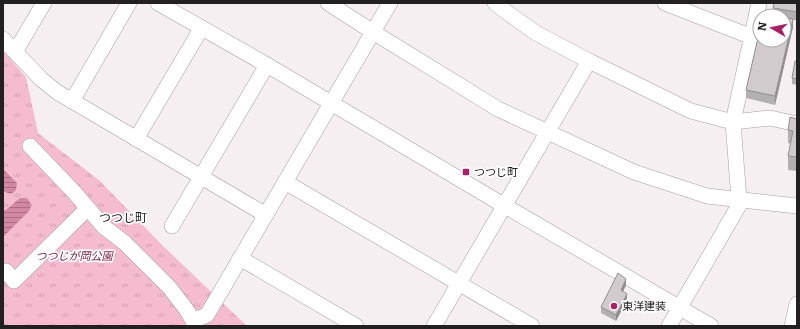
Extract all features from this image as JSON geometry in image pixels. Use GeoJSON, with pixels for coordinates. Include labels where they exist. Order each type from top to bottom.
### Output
{"type":"FeatureCollection","features":[{"type":"Feature","properties":{"kind":"street"},"geometry":{"type":"LineString","coordinates":[[15,52],[44,3]]}},
{"type":"Feature","properties":{"kind":"street"},"geometry":{"type":"LineString","coordinates":[[72,101],[129,3]]}},
{"type":"Feature","properties":{"kind":"street"},"geometry":{"type":"LineString","coordinates":[[158,3],[201,29],[331,102],[505,206],[711,326]]}},
{"type":"Feature","properties":{"kind":"street"},"geometry":{"type":"LineString","coordinates":[[328,3],[498,109],[634,172],[707,196],[797,206]]}},
{"type":"Feature","properties":{"kind":"street"},"geometry":{"type":"LineString","coordinates":[[30,146],[104,227],[125,243],[169,287],[195,323],[207,315],[390,3]]}},
{"type":"Feature","properties":{"kind":"street"},"geometry":{"type":"LineString","coordinates":[[495,3],[536,32],[589,61],[691,111],[733,122],[770,118],[797,124]]}},
{"type":"Feature","properties":{"kind":"street"},"geometry":{"type":"LineString","coordinates":[[665,3],[752,37],[733,122],[741,200],[669,326]]}},
{"type":"Feature","properties":{"kind":"street"},"geometry":{"type":"LineString","coordinates":[[136,139],[201,29]]}},
{"type":"Feature","properties":{"kind":"street"},"geometry":{"type":"LineString","coordinates":[[3,39],[41,79],[57,92],[266,215]]}},
{"type":"Feature","properties":{"kind":"street"},"geometry":{"type":"LineString","coordinates":[[434,326],[460,284],[589,61]]}},
{"type":"Feature","properties":{"kind":"street"},"geometry":{"type":"LineString","coordinates":[[172,226],[267,65]]}},
{"type":"Feature","properties":{"kind":"street"},"geometry":{"type":"LineString","coordinates":[[286,182],[532,326]]}},
{"type":"Feature","properties":{"kind":"street"},"geometry":{"type":"LineString","coordinates":[[3,274],[6,271],[14,281],[88,208]]}},
{"type":"Feature","properties":{"kind":"street"},"geometry":{"type":"LineString","coordinates":[[240,258],[356,326]]}},
{"type":"Feature","properties":{"kind":"street"},"geometry":{"type":"LineString","coordinates":[[792,326],[797,304]]}},
{"type":"Feature","properties":{"kind":"green space","name":"つつじが岡公園"},"geometry":{"type":"Polygon","coordinates":[[[3,51],[26,77],[38,133],[100,181],[161,244],[247,326],[3,326],[3,51]]]}},
{"type":"Feature","properties":{"kind":"shaded area"},"geometry":{"type":"Polygon","coordinates":[[[3,169],[17,183],[16,190],[11,194],[3,191],[3,169]]]}},
{"type":"Feature","properties":{"kind":"shaded area"},"geometry":{"type":"Polygon","coordinates":[[[20,198],[27,198],[31,204],[30,210],[3,237],[3,210],[6,210],[20,198]]]}},
{"type":"Feature","properties":{"kind":"building"},"geometry":{"type":"Polygon","coordinates":[[[774,3],[797,3],[797,12],[792,11],[792,8],[773,8],[774,3]]]}},
{"type":"Feature","properties":{"kind":"building"},"geometry":{"type":"Polygon","coordinates":[[[756,48],[786,48],[775,96],[746,90],[756,48]]]}},
{"type":"Feature","properties":{"kind":"building"},"geometry":{"type":"Polygon","coordinates":[[[795,61],[797,61],[797,79],[792,78],[795,61]]]}},
{"type":"Feature","properties":{"kind":"building"},"geometry":{"type":"Polygon","coordinates":[[[790,117],[797,119],[797,157],[788,156],[793,131],[788,130],[790,117]]]}},
{"type":"Feature","properties":{"kind":"building","name":"東洋建装"},"geometry":{"type":"Polygon","coordinates":[[[618,273],[626,279],[621,290],[627,294],[616,315],[601,307],[618,273]]]}},
{"type":"Feature","properties":{"kind":"place","name":"つつじ町"},"geometry":{"type":"Point","coordinates":[466,172]}},
{"type":"Feature","properties":{"kind":"place","name":"東洋建装"},"geometry":{"type":"Point","coordinates":[614,306]}},
{"type":"Feature","properties":{"kind":"district","name":"つつじ町"},"geometry":{"type":"Point","coordinates":[123,218]}}]}
